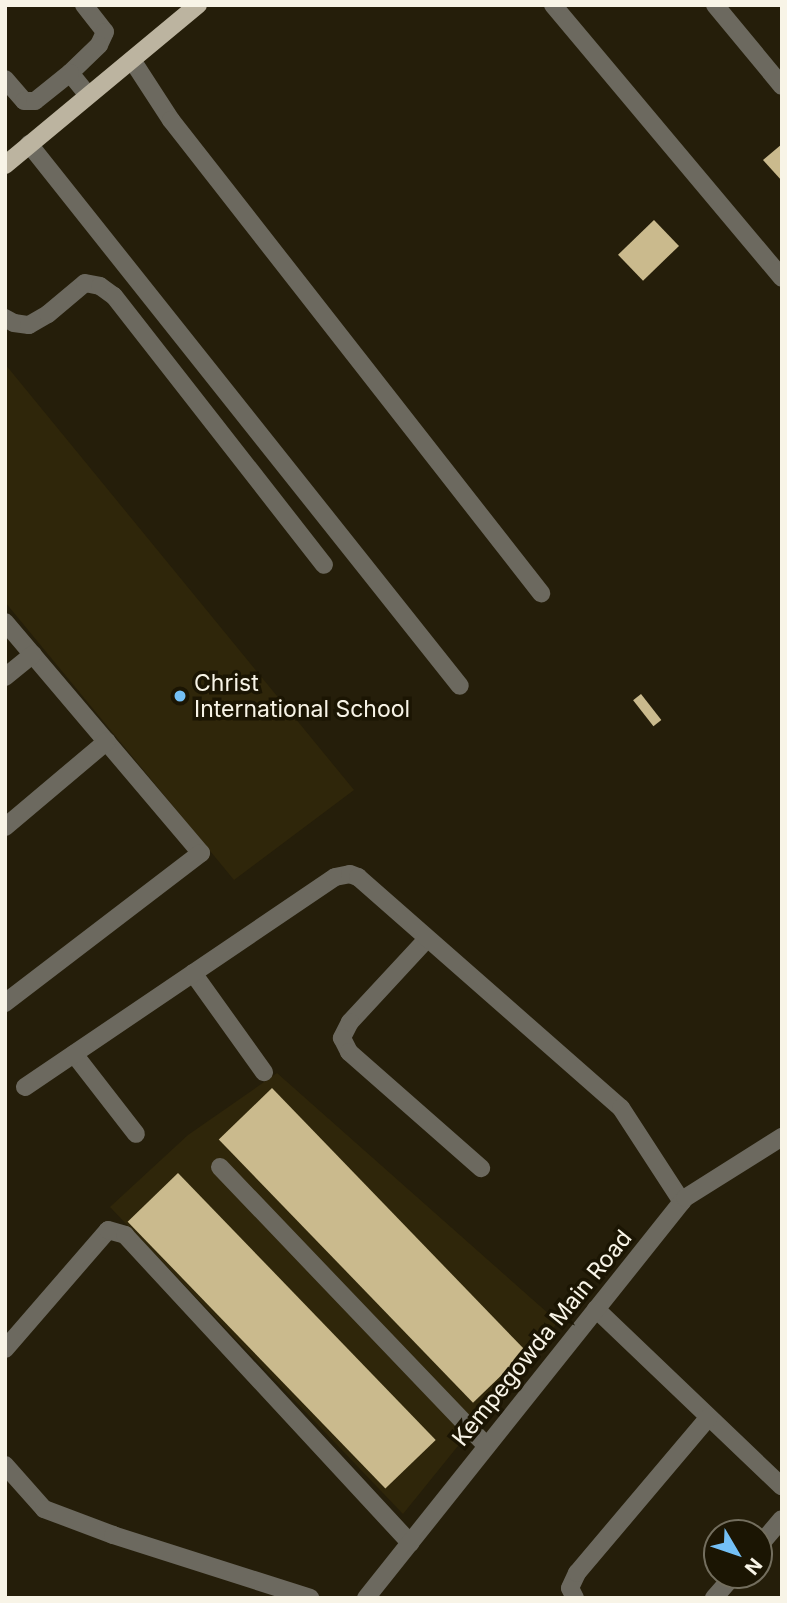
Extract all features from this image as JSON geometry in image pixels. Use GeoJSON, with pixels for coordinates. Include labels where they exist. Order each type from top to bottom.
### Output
{"type":"FeatureCollection","features":[{"type":"Feature","properties":{"kind":"main road"},"geometry":{"type":"LineString","coordinates":[[5,165],[198,5]]}},
{"type":"Feature","properties":{"kind":"street"},"geometry":{"type":"LineString","coordinates":[[5,79],[24,101],[35,101],[70,73],[99,45],[105,33],[84,5]]}},
{"type":"Feature","properties":{"kind":"street"},"geometry":{"type":"LineString","coordinates":[[553,5],[782,278]]}},
{"type":"Feature","properties":{"kind":"street"},"geometry":{"type":"LineString","coordinates":[[715,5],[782,86]]}},
{"type":"Feature","properties":{"kind":"street"},"geometry":{"type":"LineString","coordinates":[[132,60],[171,120],[541,593]]}},
{"type":"Feature","properties":{"kind":"street"},"geometry":{"type":"LineString","coordinates":[[70,73],[88,95]]}},
{"type":"Feature","properties":{"kind":"street"},"geometry":{"type":"LineString","coordinates":[[29,144],[460,686]]}},
{"type":"Feature","properties":{"kind":"street"},"geometry":{"type":"LineString","coordinates":[[5,318],[14,324],[29,325],[48,314],[85,283],[100,286],[114,296],[324,565]]}},
{"type":"Feature","properties":{"kind":"street"},"geometry":{"type":"LineString","coordinates":[[5,621],[201,853],[5,1003]]}},
{"type":"Feature","properties":{"kind":"street"},"geometry":{"type":"LineString","coordinates":[[5,677],[33,654]]}},
{"type":"Feature","properties":{"kind":"street"},"geometry":{"type":"LineString","coordinates":[[5,827],[107,741]]}},
{"type":"Feature","properties":{"kind":"street"},"geometry":{"type":"LineString","coordinates":[[25,1087],[342,874],[358,877],[426,940],[621,1108],[682,1202]]}},
{"type":"Feature","properties":{"kind":"street"},"geometry":{"type":"LineString","coordinates":[[426,940],[350,1022],[342,1038],[349,1052],[481,1168]]}},
{"type":"Feature","properties":{"kind":"street"},"geometry":{"type":"LineString","coordinates":[[193,973],[264,1072]]}},
{"type":"Feature","properties":{"kind":"street"},"geometry":{"type":"LineString","coordinates":[[74,1054],[136,1134]]}},
{"type":"Feature","properties":{"kind":"street","name":"Kempegowda Main Road"},"geometry":{"type":"LineString","coordinates":[[366,1598],[682,1202],[782,1137]]}},
{"type":"Feature","properties":{"kind":"street"},"geometry":{"type":"LineString","coordinates":[[220,1167],[487,1446]]}},
{"type":"Feature","properties":{"kind":"street"},"geometry":{"type":"LineString","coordinates":[[5,1349],[108,1230],[125,1235],[410,1543]]}},
{"type":"Feature","properties":{"kind":"street"},"geometry":{"type":"LineString","coordinates":[[596,1309],[782,1488]]}},
{"type":"Feature","properties":{"kind":"street"},"geometry":{"type":"LineString","coordinates":[[575,1598],[570,1588],[577,1573],[709,1417]]}},
{"type":"Feature","properties":{"kind":"street"},"geometry":{"type":"LineString","coordinates":[[5,1465],[44,1509],[113,1535],[310,1598]]}},
{"type":"Feature","properties":{"kind":"shaded area","name":"Christ International School"},"geometry":{"type":"Polygon","coordinates":[[[5,364],[354,790],[234,880],[5,602],[5,364]]]}},
{"type":"Feature","properties":{"kind":"shaded area"},"geometry":{"type":"Polygon","coordinates":[[[277,1073],[558,1322],[403,1514],[110,1207],[188,1135],[277,1073]]]}},
{"type":"Feature","properties":{"kind":"building"},"geometry":{"type":"Polygon","coordinates":[[[782,144],[782,181],[763,160],[782,144]]]}},
{"type":"Feature","properties":{"kind":"building"},"geometry":{"type":"Polygon","coordinates":[[[654,220],[679,246],[643,281],[618,255],[654,220]]]}},
{"type":"Feature","properties":{"kind":"building"},"geometry":{"type":"Polygon","coordinates":[[[641,694],[661,720],[653,726],[633,700],[641,694]]]}},
{"type":"Feature","properties":{"kind":"building"},"geometry":{"type":"Polygon","coordinates":[[[272,1088],[526,1351],[473,1403],[219,1139],[272,1088]]]}},
{"type":"Feature","properties":{"kind":"building"},"geometry":{"type":"Polygon","coordinates":[[[178,1173],[436,1440],[385,1489],[128,1222],[178,1173]]]}},
{"type":"Feature","properties":{"kind":"place","name":"Christ International School"},"geometry":{"type":"Point","coordinates":[180,696]}}]}
